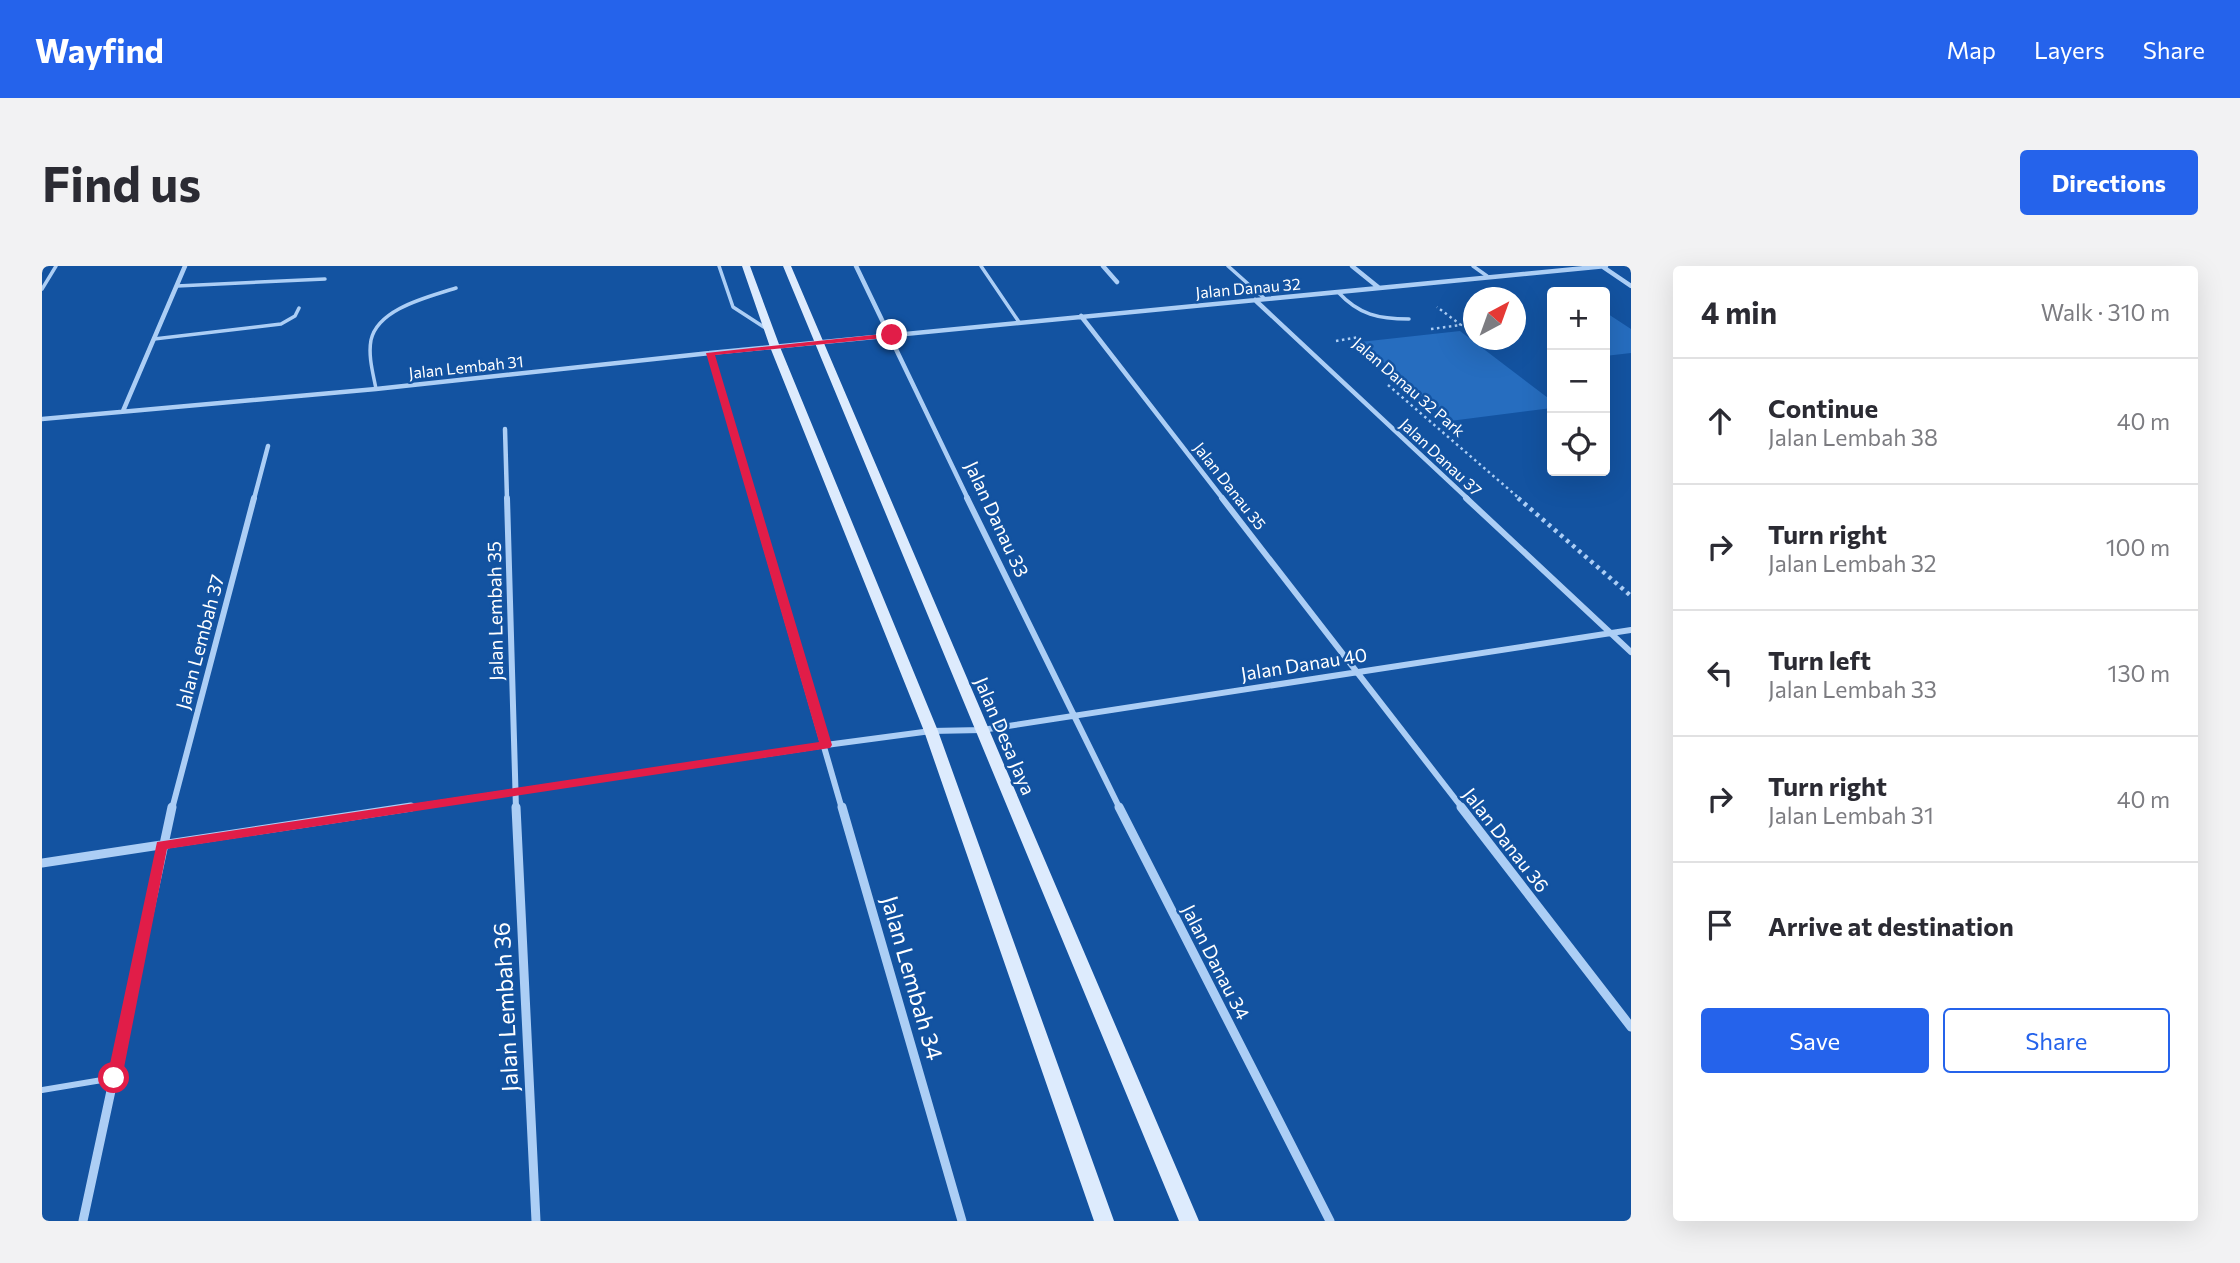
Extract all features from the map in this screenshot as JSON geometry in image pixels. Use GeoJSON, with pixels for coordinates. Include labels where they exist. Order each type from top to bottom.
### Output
{"type":"FeatureCollection","features":[{"type":"Feature","properties":{"kind":"main road"},"geometry":{"type":"LineString","coordinates":[[746,266],[769,331],[931,731],[1104,1221]]}},
{"type":"Feature","properties":{"kind":"main road","name":"Jalan Desa Jaya"},"geometry":{"type":"LineString","coordinates":[[787,266],[1189,1221]]}},
{"type":"Feature","properties":{"kind":"street"},"geometry":{"type":"LineString","coordinates":[[123,411],[185,266]]}},
{"type":"Feature","properties":{"kind":"street","name":"Jalan Danau 33"},"geometry":{"type":"LineString","coordinates":[[856,266],[892,335],[1073,716]]}},
{"type":"Feature","properties":{"kind":"street"},"geometry":{"type":"LineString","coordinates":[[1103,266],[1117,282]]}},
{"type":"Feature","properties":{"kind":"street"},"geometry":{"type":"LineString","coordinates":[[1352,266],[1379,288]]}},
{"type":"Feature","properties":{"kind":"street"},"geometry":{"type":"LineString","coordinates":[[1604,266],[1631,286]]}},
{"type":"Feature","properties":{"kind":"street","name":"Jalan Danau 32"},"geometry":{"type":"LineString","coordinates":[[892,335],[1604,266]]}},
{"type":"Feature","properties":{"kind":"street","name":"Jalan Danau 37"},"geometry":{"type":"LineString","coordinates":[[1255,300],[1631,652]]}},
{"type":"Feature","properties":{"kind":"street","name":"Jalan Danau 35"},"geometry":{"type":"LineString","coordinates":[[1081,316],[1356,672]]}},
{"type":"Feature","properties":{"kind":"street","name":"Jalan Lembah 31"},"geometry":{"type":"LineString","coordinates":[[42,419],[376,389],[892,335]]}},
{"type":"Feature","properties":{"kind":"street","name":"Jalan Lembah 34"},"geometry":{"type":"LineString","coordinates":[[710,353],[826,745],[961,1221]]}},
{"type":"Feature","properties":{"kind":"street","name":"Jalan Lembah 35"},"geometry":{"type":"LineString","coordinates":[[505,429],[515,792]]}},
{"type":"Feature","properties":{"kind":"street","name":"Jalan Lembah 37"},"geometry":{"type":"LineString","coordinates":[[83,1221],[162,845],[268,446]]}},
{"type":"Feature","properties":{"kind":"street","name":"Jalan Danau 40"},"geometry":{"type":"LineString","coordinates":[[42,863],[826,745],[931,731],[982,730],[1631,629]]}},
{"type":"Feature","properties":{"kind":"street","name":"Jalan Danau 36"},"geometry":{"type":"LineString","coordinates":[[1356,672],[1631,1027]]}},
{"type":"Feature","properties":{"kind":"street","name":"Jalan Danau 34"},"geometry":{"type":"LineString","coordinates":[[1073,716],[1331,1221]]}},
{"type":"Feature","properties":{"kind":"street","name":"Jalan Lembah 36"},"geometry":{"type":"LineString","coordinates":[[515,792],[536,1221]]}},
{"type":"Feature","properties":{"kind":"lane"},"geometry":{"type":"LineString","coordinates":[[42,289],[56,266]]}},
{"type":"Feature","properties":{"kind":"lane"},"geometry":{"type":"LineString","coordinates":[[719,266],[733,307],[769,331]]}},
{"type":"Feature","properties":{"kind":"lane"},"geometry":{"type":"LineString","coordinates":[[981,266],[1019,322]]}},
{"type":"Feature","properties":{"kind":"lane"},"geometry":{"type":"LineString","coordinates":[[1228,266],[1265,299]]}},
{"type":"Feature","properties":{"kind":"lane"},"geometry":{"type":"LineString","coordinates":[[1473,266],[1487,276]]}},
{"type":"Feature","properties":{"kind":"lane"},"geometry":{"type":"LineString","coordinates":[[177,286],[325,279]]}},
{"type":"Feature","properties":{"kind":"lane"},"geometry":{"type":"LineString","coordinates":[[376,389],[369,349],[374,334],[382,323],[394,310],[456,288]]}},
{"type":"Feature","properties":{"kind":"lane"},"geometry":{"type":"LineString","coordinates":[[1338,292],[1359,313],[1383,319],[1409,319]]}},
{"type":"Feature","properties":{"kind":"lane"},"geometry":{"type":"LineString","coordinates":[[153,339],[281,324],[295,317],[299,307]]}},
{"type":"Feature","properties":{"kind":"lane"},"geometry":{"type":"LineString","coordinates":[[42,1090],[114,1078]]}},
{"type":"Feature","properties":{"kind":"path"},"geometry":{"type":"LineString","coordinates":[[1423,330],[1461,325],[1435,306]]}},
{"type":"Feature","properties":{"kind":"path","name":"Jalan Danau 32 Park"},"geometry":{"type":"LineString","coordinates":[[1346,349],[1335,340],[1360,337]]}},
{"type":"Feature","properties":{"kind":"path","name":"Jalan Danau 32 Park"},"geometry":{"type":"LineString","coordinates":[[1388,386],[1631,596]]}},
{"type":"Feature","properties":{"kind":"shaded area"},"geometry":{"type":"Polygon","coordinates":[[[1610,315],[1631,329],[1631,353],[1610,355],[1610,315]]]}},
{"type":"Feature","properties":{"kind":"shaded area"},"geometry":{"type":"Polygon","coordinates":[[[1460,331],[1463,333],[1463,350],[1485,350],[1547,397],[1547,409],[1450,421],[1360,342],[1460,331]]]}},
{"type":"Feature","properties":{"kind":"route"},"geometry":{"type":"LineString","coordinates":[[114,1078],[162,845],[826,745],[710,353],[892,335]]}}]}
